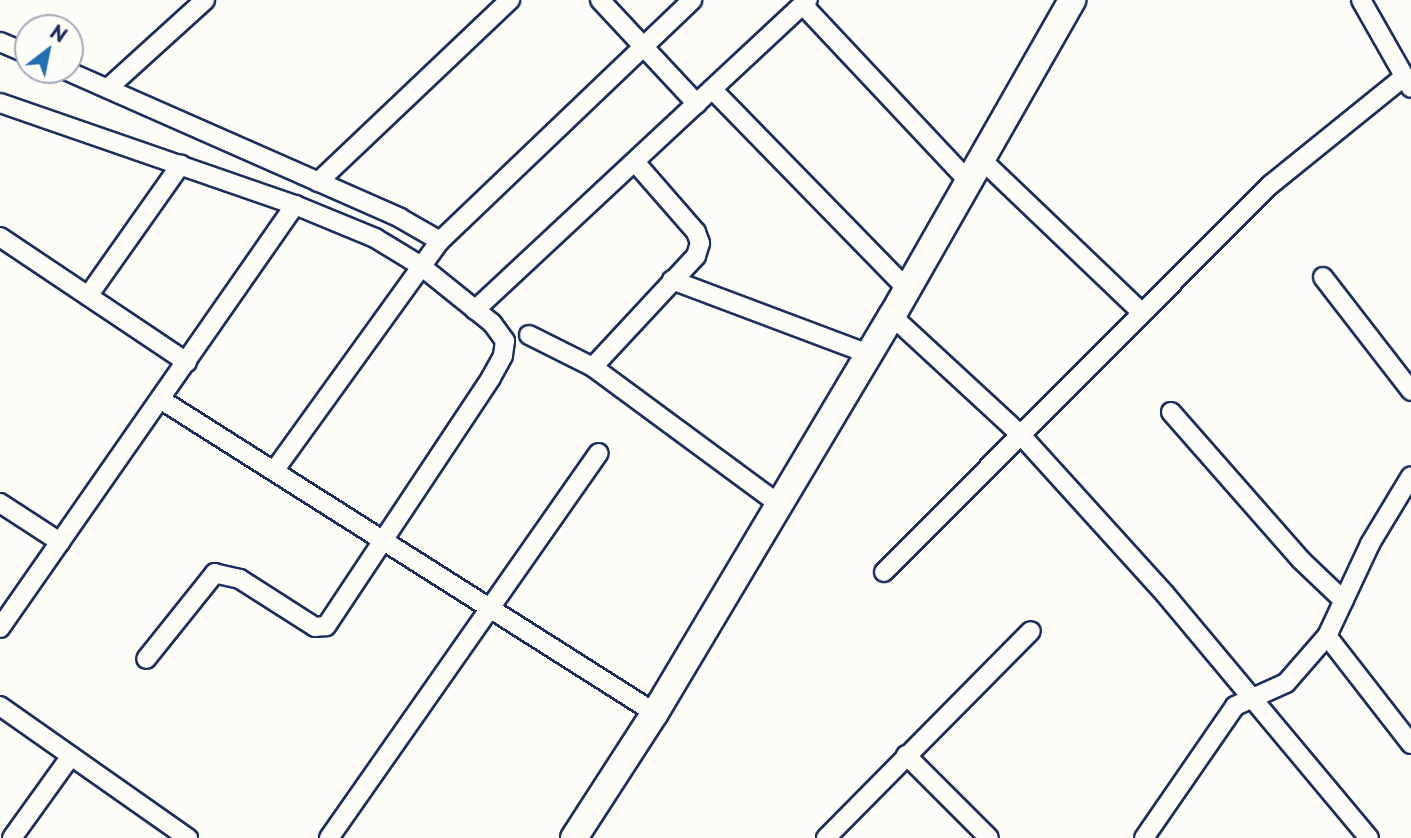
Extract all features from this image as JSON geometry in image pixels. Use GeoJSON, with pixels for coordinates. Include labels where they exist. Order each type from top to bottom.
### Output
{"type":"FeatureCollection","features":[{"type":"Feature","properties":{"kind":"main road"},"geometry":{"type":"LineString","coordinates":[[575,838],[655,713],[892,316],[1072,0]]}},
{"type":"Feature","properties":{"kind":"street"},"geometry":{"type":"LineString","coordinates":[[108,88],[205,0]]}},
{"type":"Feature","properties":{"kind":"street"},"geometry":{"type":"LineString","coordinates":[[318,182],[510,0]]}},
{"type":"Feature","properties":{"kind":"street"},"geometry":{"type":"LineString","coordinates":[[600,0],[697,104]]}},
{"type":"Feature","properties":{"kind":"street"},"geometry":{"type":"LineString","coordinates":[[274,471],[440,241],[692,0]]}},
{"type":"Feature","properties":{"kind":"street"},"geometry":{"type":"LineString","coordinates":[[884,572],[1270,185],[1408,82],[1361,0]]}},
{"type":"Feature","properties":{"kind":"street"},"geometry":{"type":"LineString","coordinates":[[475,310],[806,2],[975,170],[1142,313]]}},
{"type":"Feature","properties":{"kind":"street"},"geometry":{"type":"LineString","coordinates":[[84,78],[318,182],[440,241]]}},
{"type":"Feature","properties":{"kind":"street"},"geometry":{"type":"LineString","coordinates":[[712,89],[907,289]]}},
{"type":"Feature","properties":{"kind":"street"},"geometry":{"type":"LineString","coordinates":[[0,103],[295,205],[375,238],[421,266],[475,310],[505,341],[503,356],[326,626],[315,627],[240,579],[215,573],[146,659]]}},
{"type":"Feature","properties":{"kind":"street"},"geometry":{"type":"LineString","coordinates":[[593,367],[696,256],[700,243],[696,232],[635,162]]}},
{"type":"Feature","properties":{"kind":"street"},"geometry":{"type":"LineString","coordinates":[[88,296],[181,164]]}},
{"type":"Feature","properties":{"kind":"street"},"geometry":{"type":"LineString","coordinates":[[0,628],[295,205]]}},
{"type":"Feature","properties":{"kind":"street"},"geometry":{"type":"LineString","coordinates":[[0,237],[187,362]]}},
{"type":"Feature","properties":{"kind":"street"},"geometry":{"type":"LineString","coordinates":[[1322,277],[1411,391]]}},
{"type":"Feature","properties":{"kind":"street"},"geometry":{"type":"LineString","coordinates":[[671,280],[869,354]]}},
{"type":"Feature","properties":{"kind":"street"},"geometry":{"type":"LineString","coordinates":[[892,316],[1020,434],[1165,594],[1369,838]]}},
{"type":"Feature","properties":{"kind":"street"},"geometry":{"type":"LineString","coordinates":[[529,335],[593,367],[779,504]]}},
{"type":"Feature","properties":{"kind":"street"},"geometry":{"type":"LineString","coordinates":[[160,399],[655,713]]}},
{"type":"Feature","properties":{"kind":"street"},"geometry":{"type":"LineString","coordinates":[[1171,412],[1301,560],[1344,601]]}},
{"type":"Feature","properties":{"kind":"street"},"geometry":{"type":"LineString","coordinates":[[329,838],[599,453]]}},
{"type":"Feature","properties":{"kind":"street"},"geometry":{"type":"LineString","coordinates":[[1144,838],[1220,723],[1235,706],[1286,683],[1327,636],[1411,476]]}},
{"type":"Feature","properties":{"kind":"street"},"geometry":{"type":"LineString","coordinates":[[0,503],[60,542]]}},
{"type":"Feature","properties":{"kind":"street"},"geometry":{"type":"LineString","coordinates":[[827,838],[1031,631]]}},
{"type":"Feature","properties":{"kind":"street"},"geometry":{"type":"LineString","coordinates":[[1327,636],[1411,744]]}},
{"type":"Feature","properties":{"kind":"street"},"geometry":{"type":"LineString","coordinates":[[0,706],[180,836]]}},
{"type":"Feature","properties":{"kind":"street"},"geometry":{"type":"LineString","coordinates":[[12,838],[71,755]]}},
{"type":"Feature","properties":{"kind":"street"},"geometry":{"type":"LineString","coordinates":[[906,755],[989,838]]}}]}
